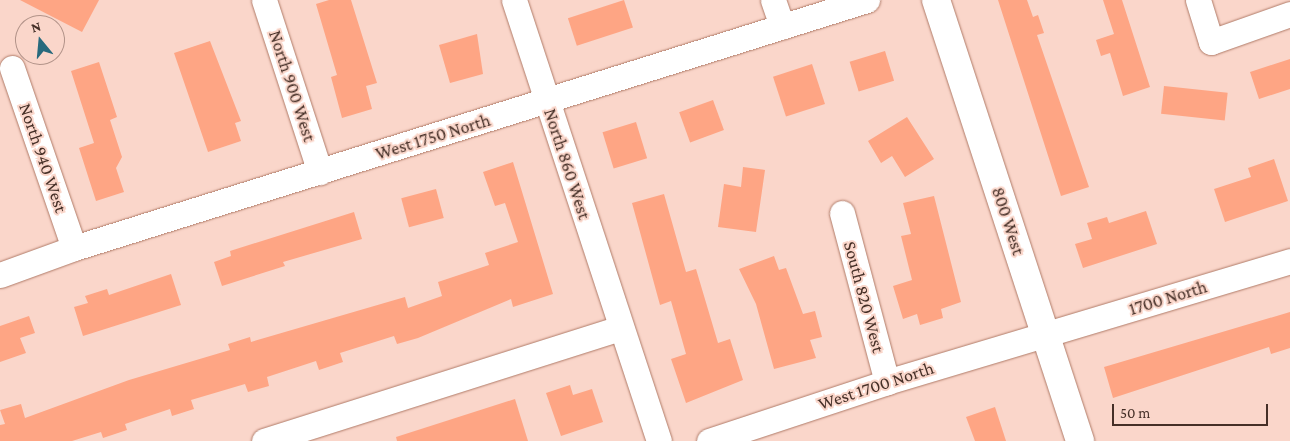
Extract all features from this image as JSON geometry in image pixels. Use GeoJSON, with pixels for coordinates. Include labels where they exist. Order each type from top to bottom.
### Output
{"type":"FeatureCollection","features":[{"type":"Feature","properties":{"kind":"street","name":"North 900 West"},"geometry":{"type":"LineString","coordinates":[[264,0],[320,172]]}},
{"type":"Feature","properties":{"kind":"street","name":"North 860 West"},"geometry":{"type":"LineString","coordinates":[[514,0],[658,441]]}},
{"type":"Feature","properties":{"kind":"street"},"geometry":{"type":"LineString","coordinates":[[774,0],[782,26]]}},
{"type":"Feature","properties":{"kind":"street","name":"West 1750 North"},"geometry":{"type":"LineString","coordinates":[[0,275],[74,248],[547,102],[866,0]]}},
{"type":"Feature","properties":{"kind":"street","name":"800 West"},"geometry":{"type":"LineString","coordinates":[[936,0],[1080,441]]}},
{"type":"Feature","properties":{"kind":"street"},"geometry":{"type":"LineString","coordinates":[[1198,0],[1211,42],[1290,14]]}},
{"type":"Feature","properties":{"kind":"street","name":"North 940 West"},"geometry":{"type":"LineString","coordinates":[[12,68],[74,248]]}},
{"type":"Feature","properties":{"kind":"street","name":"South 820 West"},"geometry":{"type":"LineString","coordinates":[[842,213],[887,382]]}},
{"type":"Feature","properties":{"kind":"street","name":"1700 North"},"geometry":{"type":"LineString","coordinates":[[1045,335],[1290,261]]}},
{"type":"Feature","properties":{"kind":"street"},"geometry":{"type":"LineString","coordinates":[[264,441],[621,328]]}},
{"type":"Feature","properties":{"kind":"street","name":"West 1700 North"},"geometry":{"type":"LineString","coordinates":[[709,441],[887,382],[1045,335]]}},
{"type":"Feature","properties":{"kind":"building"},"geometry":{"type":"Polygon","coordinates":[[[20,0],[99,0],[82,32],[65,23],[65,15],[49,15],[20,0]]]}},
{"type":"Feature","properties":{"kind":"building"},"geometry":{"type":"Polygon","coordinates":[[[329,0],[351,0],[377,83],[366,86],[372,109],[342,118],[331,77],[337,75],[316,4],[329,0]]]}},
{"type":"Feature","properties":{"kind":"building"},"geometry":{"type":"Polygon","coordinates":[[[624,0],[633,28],[577,46],[568,18],[624,0]]]}},
{"type":"Feature","properties":{"kind":"building"},"geometry":{"type":"Polygon","coordinates":[[[998,0],[1027,0],[1033,17],[1038,15],[1044,33],[1037,35],[1089,187],[1061,196],[998,0]]]}},
{"type":"Feature","properties":{"kind":"building"},"geometry":{"type":"Polygon","coordinates":[[[1103,0],[1122,0],[1150,87],[1123,96],[1110,53],[1101,56],[1096,40],[1114,34],[1103,0]]]}},
{"type":"Feature","properties":{"kind":"building"},"geometry":{"type":"Polygon","coordinates":[[[477,34],[483,74],[450,83],[439,45],[477,34]]]}},
{"type":"Feature","properties":{"kind":"building"},"geometry":{"type":"Polygon","coordinates":[[[210,41],[241,121],[235,123],[241,141],[208,152],[174,53],[210,41]]]}},
{"type":"Feature","properties":{"kind":"building"},"geometry":{"type":"Polygon","coordinates":[[[885,51],[894,81],[859,91],[850,62],[885,51]]]}},
{"type":"Feature","properties":{"kind":"building"},"geometry":{"type":"Polygon","coordinates":[[[1290,59],[1290,89],[1259,99],[1250,72],[1290,59]]]}},
{"type":"Feature","properties":{"kind":"building"},"geometry":{"type":"Polygon","coordinates":[[[99,62],[117,117],[110,120],[122,157],[116,168],[124,192],[96,201],[79,148],[94,143],[71,71],[99,62]]]}},
{"type":"Feature","properties":{"kind":"building"},"geometry":{"type":"Polygon","coordinates":[[[812,64],[825,104],[786,117],[773,77],[812,64]]]}},
{"type":"Feature","properties":{"kind":"building"},"geometry":{"type":"Polygon","coordinates":[[[1164,86],[1228,93],[1225,121],[1161,114],[1164,86]]]}},
{"type":"Feature","properties":{"kind":"building"},"geometry":{"type":"Polygon","coordinates":[[[713,100],[724,130],[690,142],[679,112],[713,100]]]}},
{"type":"Feature","properties":{"kind":"building"},"geometry":{"type":"Polygon","coordinates":[[[907,117],[934,159],[905,177],[892,156],[881,163],[868,141],[907,117]]]}},
{"type":"Feature","properties":{"kind":"building"},"geometry":{"type":"Polygon","coordinates":[[[636,122],[647,158],[614,169],[603,132],[636,122]]]}},
{"type":"Feature","properties":{"kind":"building"},"geometry":{"type":"Polygon","coordinates":[[[1274,159],[1288,201],[1225,222],[1214,189],[1251,177],[1248,168],[1274,159]]]}},
{"type":"Feature","properties":{"kind":"building"},"geometry":{"type":"Polygon","coordinates":[[[513,162],[553,294],[513,307],[511,299],[418,338],[397,344],[394,336],[340,353],[343,362],[319,370],[316,361],[267,377],[269,386],[248,392],[245,384],[191,400],[194,409],[172,416],[170,409],[125,424],[127,430],[103,438],[101,432],[72,441],[0,441],[0,425],[5,424],[0,410],[21,404],[25,418],[129,380],[230,350],[228,344],[250,337],[251,342],[405,297],[408,308],[442,296],[438,282],[489,265],[485,253],[518,242],[505,203],[495,206],[483,172],[513,162]]]}},
{"type":"Feature","properties":{"kind":"building"},"geometry":{"type":"Polygon","coordinates":[[[743,167],[765,170],[756,232],[718,227],[724,184],[741,187],[743,167]]]}},
{"type":"Feature","properties":{"kind":"building"},"geometry":{"type":"Polygon","coordinates":[[[436,189],[444,218],[409,227],[401,198],[436,189]]]}},
{"type":"Feature","properties":{"kind":"building"},"geometry":{"type":"Polygon","coordinates":[[[664,194],[686,272],[696,269],[718,343],[730,339],[743,380],[686,403],[671,359],[686,354],[671,301],[660,305],[632,203],[664,194]]]}},
{"type":"Feature","properties":{"kind":"building"},"geometry":{"type":"Polygon","coordinates":[[[934,196],[961,302],[941,309],[943,318],[920,325],[917,314],[903,319],[893,286],[912,280],[901,236],[911,234],[903,203],[934,196]]]}},
{"type":"Feature","properties":{"kind":"building"},"geometry":{"type":"Polygon","coordinates":[[[1146,211],[1157,244],[1083,268],[1075,244],[1092,239],[1087,223],[1107,217],[1109,223],[1146,211]]]}},
{"type":"Feature","properties":{"kind":"building"},"geometry":{"type":"Polygon","coordinates":[[[354,212],[362,239],[283,262],[285,266],[222,286],[214,262],[231,256],[230,251],[354,212]]]}},
{"type":"Feature","properties":{"kind":"building"},"geometry":{"type":"Polygon","coordinates":[[[774,256],[779,270],[786,268],[803,314],[815,311],[822,337],[810,340],[816,358],[774,369],[756,304],[739,269],[774,256]]]}},
{"type":"Feature","properties":{"kind":"building"},"geometry":{"type":"Polygon","coordinates":[[[171,274],[181,305],[83,336],[74,307],[88,303],[85,296],[107,289],[109,295],[171,274]]]}},
{"type":"Feature","properties":{"kind":"building"},"geometry":{"type":"Polygon","coordinates":[[[1290,312],[1290,348],[1271,354],[1269,347],[1113,398],[1104,367],[1290,312]]]}},
{"type":"Feature","properties":{"kind":"building"},"geometry":{"type":"Polygon","coordinates":[[[29,316],[35,333],[20,338],[26,353],[0,362],[0,326],[29,316]]]}},
{"type":"Feature","properties":{"kind":"building"},"geometry":{"type":"Polygon","coordinates":[[[570,385],[573,395],[592,389],[603,422],[561,436],[546,393],[570,385]]]}},
{"type":"Feature","properties":{"kind":"building"},"geometry":{"type":"Polygon","coordinates":[[[515,399],[528,441],[397,441],[396,437],[515,399]]]}},
{"type":"Feature","properties":{"kind":"building"},"geometry":{"type":"Polygon","coordinates":[[[995,407],[1006,441],[975,441],[966,417],[995,407]]]}}]}
